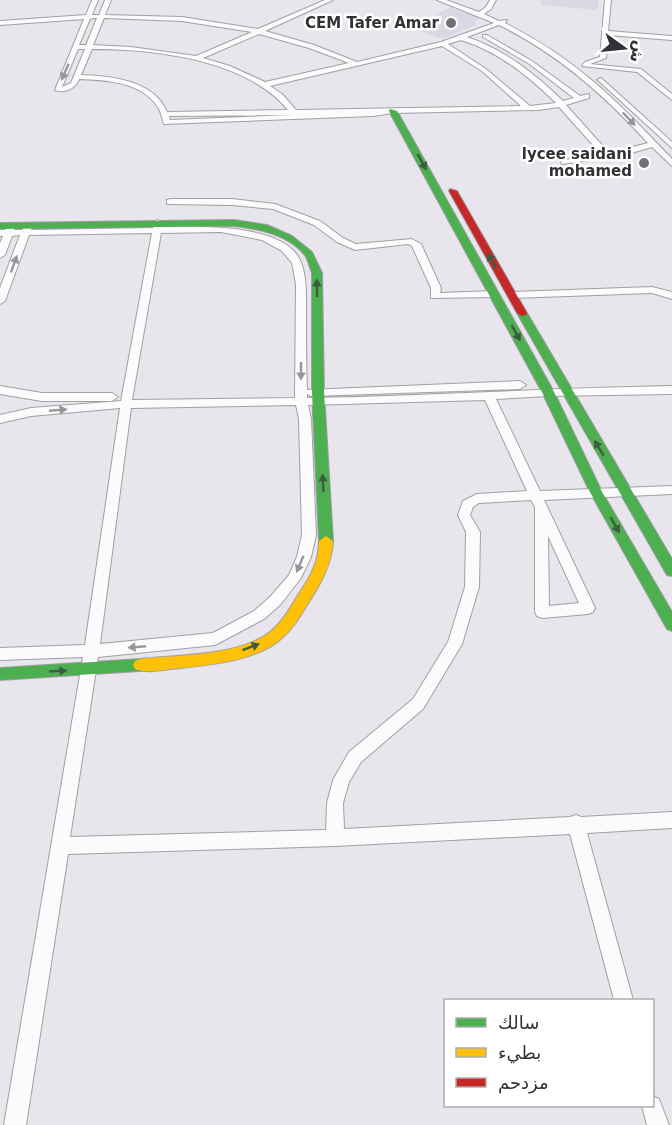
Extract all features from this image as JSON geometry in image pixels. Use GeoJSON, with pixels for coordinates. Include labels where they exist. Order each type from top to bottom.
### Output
{"type":"FeatureCollection","features":[{"type":"Feature","properties":{"kind":"street"},"geometry":{"type":"LineString","coordinates":[[95,0],[58,88],[69,89],[76,77],[108,0]]}},
{"type":"Feature","properties":{"kind":"street"},"geometry":{"type":"LineString","coordinates":[[198,58],[330,0]]}},
{"type":"Feature","properties":{"kind":"street"},"geometry":{"type":"LineString","coordinates":[[440,0],[483,13]]}},
{"type":"Feature","properties":{"kind":"street"},"geometry":{"type":"LineString","coordinates":[[450,0],[536,35],[584,65],[672,146]]}},
{"type":"Feature","properties":{"kind":"street"},"geometry":{"type":"LineString","coordinates":[[483,13],[493,0]]}},
{"type":"Feature","properties":{"kind":"street"},"geometry":{"type":"LineString","coordinates":[[584,65],[603,58],[608,0]]}},
{"type":"Feature","properties":{"kind":"street"},"geometry":{"type":"LineString","coordinates":[[0,25],[88,18],[194,19],[261,30],[313,45],[357,64]]}},
{"type":"Feature","properties":{"kind":"street"},"geometry":{"type":"LineString","coordinates":[[102,18],[168,21],[253,33],[316,53],[345,66]]}},
{"type":"Feature","properties":{"kind":"street"},"geometry":{"type":"LineString","coordinates":[[263,85],[443,44],[503,22]]}},
{"type":"Feature","properties":{"kind":"street"},"geometry":{"type":"LineString","coordinates":[[503,22],[599,88],[672,164]]}},
{"type":"Feature","properties":{"kind":"street"},"geometry":{"type":"LineString","coordinates":[[478,32],[525,58],[583,97],[609,98]]}},
{"type":"Feature","properties":{"kind":"street"},"geometry":{"type":"LineString","coordinates":[[604,33],[672,38]]}},
{"type":"Feature","properties":{"kind":"street"},"geometry":{"type":"LineString","coordinates":[[462,38],[479,43],[509,61],[562,104],[607,156]]}},
{"type":"Feature","properties":{"kind":"street"},"geometry":{"type":"LineString","coordinates":[[443,44],[484,70],[528,108]]}},
{"type":"Feature","properties":{"kind":"street"},"geometry":{"type":"LineString","coordinates":[[76,47],[135,49],[198,58],[233,69],[263,85],[278,95],[296,114]]}},
{"type":"Feature","properties":{"kind":"street"},"geometry":{"type":"LineString","coordinates":[[509,61],[525,58]]}},
{"type":"Feature","properties":{"kind":"street"},"geometry":{"type":"LineString","coordinates":[[584,65],[639,70],[672,99]]}},
{"type":"Feature","properties":{"kind":"street"},"geometry":{"type":"LineString","coordinates":[[76,77],[98,78],[136,86],[161,103],[167,122],[296,114],[373,114],[401,111],[528,108],[562,104],[583,97],[599,88]]}},
{"type":"Feature","properties":{"kind":"street"},"geometry":{"type":"LineString","coordinates":[[401,111],[494,294],[546,388],[596,492],[672,625]]}},
{"type":"Feature","properties":{"kind":"street"},"geometry":{"type":"LineString","coordinates":[[401,111],[512,295],[563,388],[672,571]]}},
{"type":"Feature","properties":{"kind":"street"},"geometry":{"type":"LineString","coordinates":[[644,135],[672,129]]}},
{"type":"Feature","properties":{"kind":"street"},"geometry":{"type":"LineString","coordinates":[[565,162],[607,156],[653,144]]}},
{"type":"Feature","properties":{"kind":"street"},"geometry":{"type":"LineString","coordinates":[[170,202],[232,202],[275,207],[317,223],[340,240],[355,247],[409,241],[416,244],[436,288],[435,296],[494,294]]}},
{"type":"Feature","properties":{"kind":"street"},"geometry":{"type":"LineString","coordinates":[[0,255],[5,230],[234,223],[264,227],[289,237],[309,254],[316,273],[318,396],[326,548],[316,580],[297,609],[272,639],[223,657],[89,670],[0,674]]}},
{"type":"Feature","properties":{"kind":"street"},"geometry":{"type":"LineString","coordinates":[[0,654],[92,651],[215,639],[259,615],[275,601],[294,578],[304,558],[309,536],[305,419],[301,397],[301,284],[297,262],[285,249],[265,237],[241,231],[157,226]]}},
{"type":"Feature","properties":{"kind":"street"},"geometry":{"type":"LineString","coordinates":[[15,1125],[92,651],[127,400],[157,226]]}},
{"type":"Feature","properties":{"kind":"street"},"geometry":{"type":"LineString","coordinates":[[0,302],[27,229]]}},
{"type":"Feature","properties":{"kind":"street"},"geometry":{"type":"LineString","coordinates":[[512,295],[657,290],[672,296]]}},
{"type":"Feature","properties":{"kind":"street"},"geometry":{"type":"LineString","coordinates":[[563,388],[672,381]]}},
{"type":"Feature","properties":{"kind":"street"},"geometry":{"type":"LineString","coordinates":[[318,396],[489,396],[546,388]]}},
{"type":"Feature","properties":{"kind":"street"},"geometry":{"type":"LineString","coordinates":[[0,390],[42,397],[127,400],[301,397],[546,388],[672,390]]}},
{"type":"Feature","properties":{"kind":"street"},"geometry":{"type":"LineString","coordinates":[[489,396],[588,608],[542,612],[538,502]]}},
{"type":"Feature","properties":{"kind":"street"},"geometry":{"type":"LineString","coordinates":[[0,419],[31,412],[127,400]]}},
{"type":"Feature","properties":{"kind":"street"},"geometry":{"type":"LineString","coordinates":[[335,838],[335,803],[341,780],[355,757],[418,704],[455,644],[472,586],[473,532],[464,515],[467,504],[477,499],[538,502],[596,492],[672,490]]}},
{"type":"Feature","properties":{"kind":"street"},"geometry":{"type":"LineString","coordinates":[[61,846],[335,838],[672,820]]}},
{"type":"Feature","properties":{"kind":"street"},"geometry":{"type":"LineString","coordinates":[[576,824],[624,999]]}},
{"type":"Feature","properties":{"kind":"street"},"geometry":{"type":"LineString","coordinates":[[652,1107],[658,1125]]}},
{"type":"Feature","properties":{"kind":"shaded area"},"geometry":{"type":"Polygon","coordinates":[[[542,0],[599,0],[597,10],[541,5],[542,0]]]}},
{"type":"Feature","properties":{"kind":"shaded area","name":"CEM Tafer Amar"},"geometry":{"type":"Polygon","coordinates":[[[450,8],[481,18],[475,21],[476,25],[444,38],[414,28],[443,17],[436,14],[450,8]]]}},
{"type":"Feature","properties":{"kind":"traffic: fast"},"geometry":{"type":"LineString","coordinates":[[393,111],[548,392],[596,492],[672,625]]}},
{"type":"Feature","properties":{"kind":"traffic: fast"},"geometry":{"type":"LineString","coordinates":[[0,226],[234,223],[264,227],[289,238],[309,254],[317,273],[318,392],[326,541]]}},
{"type":"Feature","properties":{"kind":"traffic: fast"},"geometry":{"type":"LineString","coordinates":[[522,313],[672,571]]}},
{"type":"Feature","properties":{"kind":"traffic: fast"},"geometry":{"type":"LineString","coordinates":[[0,674],[140,665]]}},
{"type":"Feature","properties":{"kind":"traffic: slow"},"geometry":{"type":"LineString","coordinates":[[140,665],[190,661],[224,655],[257,646],[271,639],[289,620],[313,583],[323,563],[326,541]]}},
{"type":"Feature","properties":{"kind":"traffic: jam"},"geometry":{"type":"LineString","coordinates":[[453,191],[522,313]]}},
{"type":"Feature","properties":{"kind":"place","name":"CEM Tafer Amar"},"geometry":{"type":"Point","coordinates":[451,23]}},
{"type":"Feature","properties":{"kind":"place","name":"lycee saidani mohamed"},"geometry":{"type":"Point","coordinates":[644,163]}}]}
